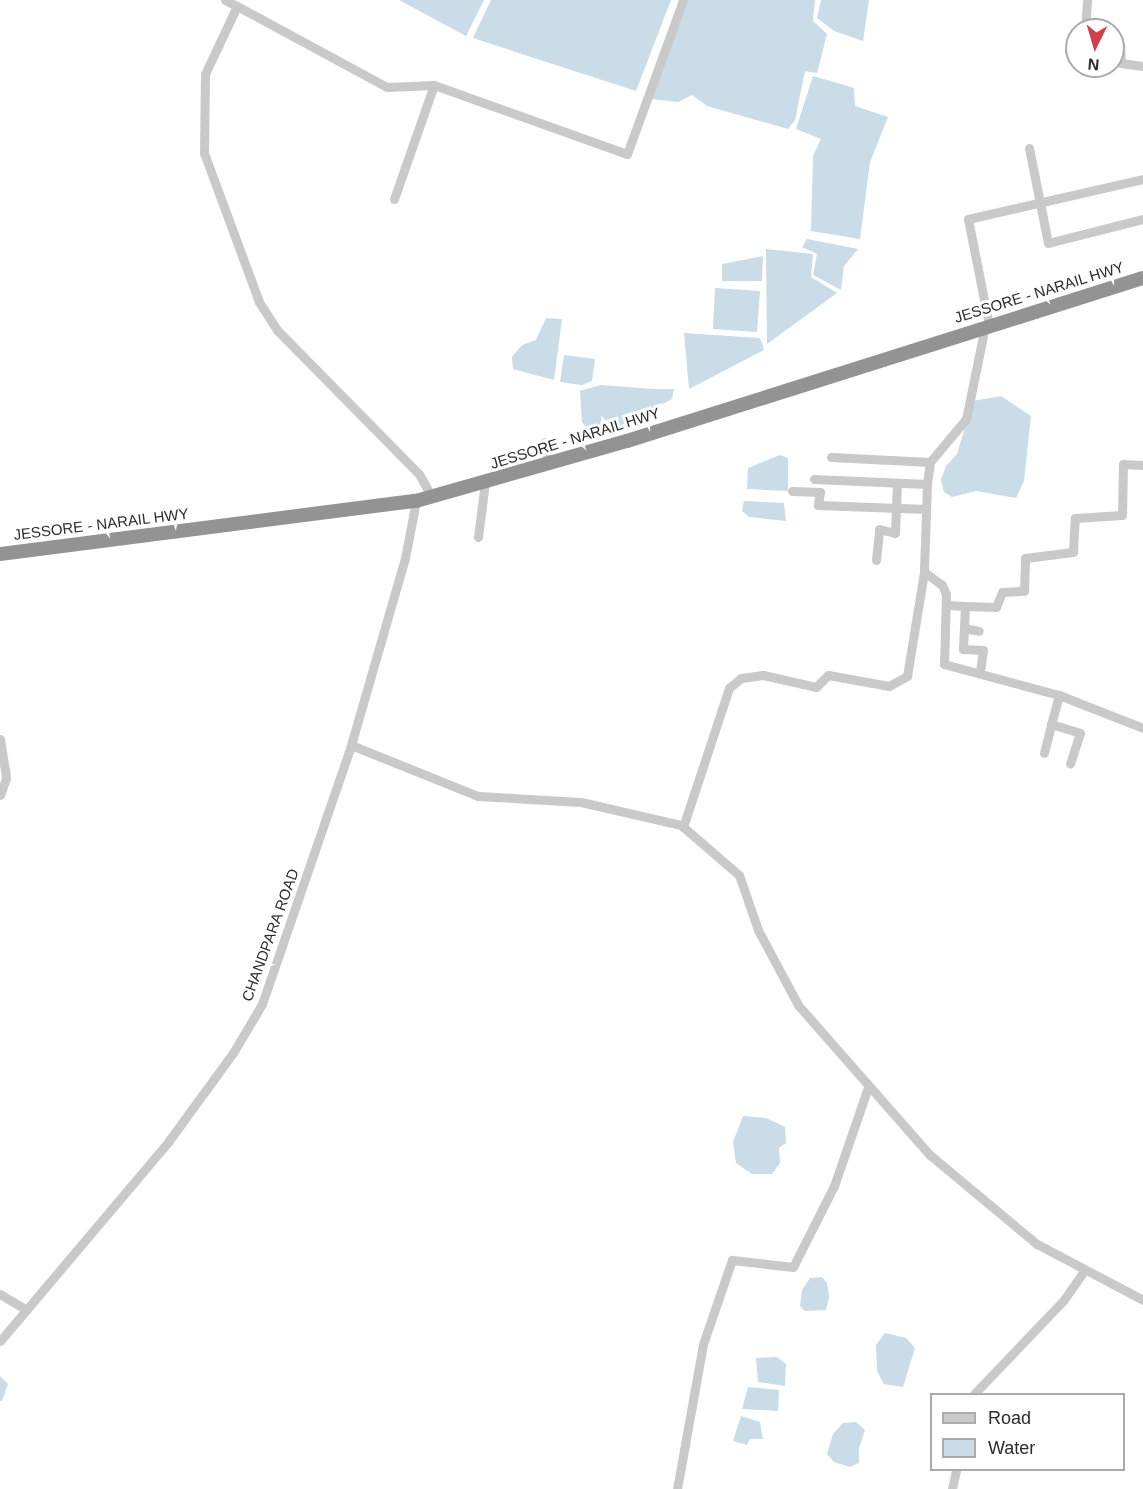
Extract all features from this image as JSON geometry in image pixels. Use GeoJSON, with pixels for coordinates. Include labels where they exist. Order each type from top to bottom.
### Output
{"type":"FeatureCollection","features":[{"type":"Feature","properties":{"kind":"highway","name":"JESSORE - NARAIL HWY"},"geometry":{"type":"LineString","coordinates":[[0,554],[344,513],[416,501],[547,464],[1143,278]]}},
{"type":"Feature","properties":{"kind":"street"},"geometry":{"type":"LineString","coordinates":[[225,0],[387,87],[434,85],[627,154],[683,0]]}},
{"type":"Feature","properties":{"kind":"street"},"geometry":{"type":"LineString","coordinates":[[1086,18],[1087,0]]}},
{"type":"Feature","properties":{"kind":"street"},"geometry":{"type":"LineString","coordinates":[[237,6],[205,74],[204,153],[259,302],[277,330],[418,474],[432,497]]}},
{"type":"Feature","properties":{"kind":"street"},"geometry":{"type":"LineString","coordinates":[[1125,64],[1143,66]]}},
{"type":"Feature","properties":{"kind":"street"},"geometry":{"type":"LineString","coordinates":[[394,199],[434,85]]}},
{"type":"Feature","properties":{"kind":"street"},"geometry":{"type":"LineString","coordinates":[[1029,148],[1048,243],[1143,219]]}},
{"type":"Feature","properties":{"kind":"street"},"geometry":{"type":"LineString","coordinates":[[683,826],[729,688],[741,678],[763,675],[816,687],[828,675],[889,686],[907,676],[924,572],[930,462],[966,419],[987,325],[968,219],[1143,179]]}},
{"type":"Feature","properties":{"kind":"street"},"geometry":{"type":"LineString","coordinates":[[545,442],[547,464]]}},
{"type":"Feature","properties":{"kind":"street"},"geometry":{"type":"LineString","coordinates":[[831,456],[930,462]]}},
{"type":"Feature","properties":{"kind":"street"},"geometry":{"type":"LineString","coordinates":[[947,605],[996,607],[1002,592],[1024,591],[1025,558],[1073,552],[1075,518],[1122,515],[1123,464],[1143,465]]}},
{"type":"Feature","properties":{"kind":"street"},"geometry":{"type":"LineString","coordinates":[[814,479],[927,484]]}},
{"type":"Feature","properties":{"kind":"street"},"geometry":{"type":"LineString","coordinates":[[478,537],[485,482]]}},
{"type":"Feature","properties":{"kind":"street"},"geometry":{"type":"LineString","coordinates":[[879,529],[895,532],[897,483]]}},
{"type":"Feature","properties":{"kind":"street"},"geometry":{"type":"LineString","coordinates":[[792,491],[820,492],[818,505],[926,509]]}},
{"type":"Feature","properties":{"kind":"street","name":"CHANDPARA ROAD"},"geometry":{"type":"LineString","coordinates":[[0,1341],[190,1113],[262,1004],[351,745],[405,558],[416,501]]}},
{"type":"Feature","properties":{"kind":"street"},"geometry":{"type":"LineString","coordinates":[[876,560],[879,507]]}},
{"type":"Feature","properties":{"kind":"street"},"geometry":{"type":"LineString","coordinates":[[924,572],[942,585],[946,594],[944,664],[1059,695],[1143,728]]}},
{"type":"Feature","properties":{"kind":"street"},"geometry":{"type":"LineString","coordinates":[[965,606],[963,649],[983,650],[980,672]]}},
{"type":"Feature","properties":{"kind":"street"},"geometry":{"type":"LineString","coordinates":[[964,628],[979,631]]}},
{"type":"Feature","properties":{"kind":"street"},"geometry":{"type":"LineString","coordinates":[[1044,753],[1059,695]]}},
{"type":"Feature","properties":{"kind":"street"},"geometry":{"type":"LineString","coordinates":[[1051,724],[1080,733],[1070,763]]}},
{"type":"Feature","properties":{"kind":"street"},"geometry":{"type":"LineString","coordinates":[[0,739],[6,778],[0,795]]}},
{"type":"Feature","properties":{"kind":"street"},"geometry":{"type":"LineString","coordinates":[[351,745],[478,796],[581,802],[683,826],[739,875],[758,930],[798,1005],[868,1087],[939,1162],[1037,1244],[1143,1300]]}},
{"type":"Feature","properties":{"kind":"street"},"geometry":{"type":"LineString","coordinates":[[676,1489],[703,1344],[732,1260],[793,1267],[834,1186],[868,1087]]}},
{"type":"Feature","properties":{"kind":"street"},"geometry":{"type":"LineString","coordinates":[[976,1393],[1063,1300],[1085,1270]]}},
{"type":"Feature","properties":{"kind":"street"},"geometry":{"type":"LineString","coordinates":[[0,1294],[27,1310]]}},
{"type":"Feature","properties":{"kind":"street"},"geometry":{"type":"LineString","coordinates":[[952,1489],[956,1471]]}},
{"type":"Feature","properties":{"kind":"water"},"geometry":{"type":"Polygon","coordinates":[[[399,0],[484,0],[466,36],[399,0]]]}},
{"type":"Feature","properties":{"kind":"water"},"geometry":{"type":"Polygon","coordinates":[[[491,0],[671,0],[636,91],[473,38],[491,0]]]}},
{"type":"Feature","properties":{"kind":"water"},"geometry":{"type":"Polygon","coordinates":[[[680,0],[815,0],[813,21],[827,34],[817,73],[805,71],[795,120],[788,129],[707,106],[692,95],[678,102],[650,99],[680,0]]]}},
{"type":"Feature","properties":{"kind":"water"},"geometry":{"type":"Polygon","coordinates":[[[821,0],[869,0],[863,41],[834,31],[817,18],[821,0]]]}},
{"type":"Feature","properties":{"kind":"water"},"geometry":{"type":"Polygon","coordinates":[[[813,76],[854,88],[855,106],[888,117],[870,162],[860,239],[811,231],[813,156],[821,139],[796,129],[813,76]]]}},
{"type":"Feature","properties":{"kind":"water"},"geometry":{"type":"Polygon","coordinates":[[[807,239],[858,249],[844,266],[841,290],[813,275],[817,254],[802,247],[807,239]]]}},
{"type":"Feature","properties":{"kind":"water"},"geometry":{"type":"Polygon","coordinates":[[[766,249],[813,254],[811,277],[837,293],[767,344],[766,249]]]}},
{"type":"Feature","properties":{"kind":"water"},"geometry":{"type":"Polygon","coordinates":[[[763,256],[762,281],[722,281],[722,264],[763,256]]]}},
{"type":"Feature","properties":{"kind":"water"},"geometry":{"type":"Polygon","coordinates":[[[715,288],[760,291],[757,332],[713,329],[715,288]]]}},
{"type":"Feature","properties":{"kind":"water"},"geometry":{"type":"Polygon","coordinates":[[[546,318],[562,319],[554,380],[513,369],[512,357],[522,345],[536,340],[546,318]]]}},
{"type":"Feature","properties":{"kind":"water"},"geometry":{"type":"Polygon","coordinates":[[[684,333],[760,338],[764,350],[689,389],[684,333]]]}},
{"type":"Feature","properties":{"kind":"water"},"geometry":{"type":"Polygon","coordinates":[[[564,355],[595,359],[592,381],[582,385],[560,382],[564,355]]]}},
{"type":"Feature","properties":{"kind":"water"},"geometry":{"type":"Polygon","coordinates":[[[601,385],[674,389],[672,399],[626,423],[625,430],[583,440],[580,391],[601,385]]]}},
{"type":"Feature","properties":{"kind":"water"},"geometry":{"type":"Polygon","coordinates":[[[1001,396],[1031,416],[1024,481],[1016,498],[976,491],[952,497],[944,492],[941,480],[946,466],[957,454],[973,401],[1001,396]]]}},
{"type":"Feature","properties":{"kind":"water"},"geometry":{"type":"Polygon","coordinates":[[[780,455],[788,458],[788,491],[747,489],[748,468],[780,455]]]}},
{"type":"Feature","properties":{"kind":"water"},"geometry":{"type":"Polygon","coordinates":[[[744,501],[784,503],[786,521],[749,517],[742,511],[744,501]]]}},
{"type":"Feature","properties":{"kind":"water"},"geometry":{"type":"Polygon","coordinates":[[[743,1116],[766,1118],[785,1127],[786,1143],[779,1148],[780,1163],[772,1174],[752,1174],[736,1163],[733,1142],[743,1116]]]}},
{"type":"Feature","properties":{"kind":"water"},"geometry":{"type":"Polygon","coordinates":[[[822,1277],[827,1283],[829,1297],[826,1310],[805,1311],[800,1306],[802,1290],[810,1278],[822,1277]]]}},
{"type":"Feature","properties":{"kind":"water"},"geometry":{"type":"Polygon","coordinates":[[[885,1333],[906,1338],[915,1348],[903,1387],[884,1384],[877,1371],[876,1345],[885,1333]]]}},
{"type":"Feature","properties":{"kind":"water"},"geometry":{"type":"Polygon","coordinates":[[[777,1357],[786,1364],[785,1386],[758,1382],[756,1358],[777,1357]]]}},
{"type":"Feature","properties":{"kind":"water"},"geometry":{"type":"Polygon","coordinates":[[[0,1376],[8,1384],[2,1401],[0,1401],[0,1376]]]}},
{"type":"Feature","properties":{"kind":"water"},"geometry":{"type":"Polygon","coordinates":[[[748,1387],[779,1390],[778,1411],[742,1409],[748,1387]]]}},
{"type":"Feature","properties":{"kind":"water"},"geometry":{"type":"Polygon","coordinates":[[[741,1416],[760,1422],[763,1439],[750,1439],[747,1445],[733,1441],[741,1416]]]}},
{"type":"Feature","properties":{"kind":"water"},"geometry":{"type":"Polygon","coordinates":[[[856,1422],[865,1430],[859,1448],[859,1463],[850,1467],[834,1462],[827,1454],[833,1434],[843,1423],[856,1422]]]}}]}
